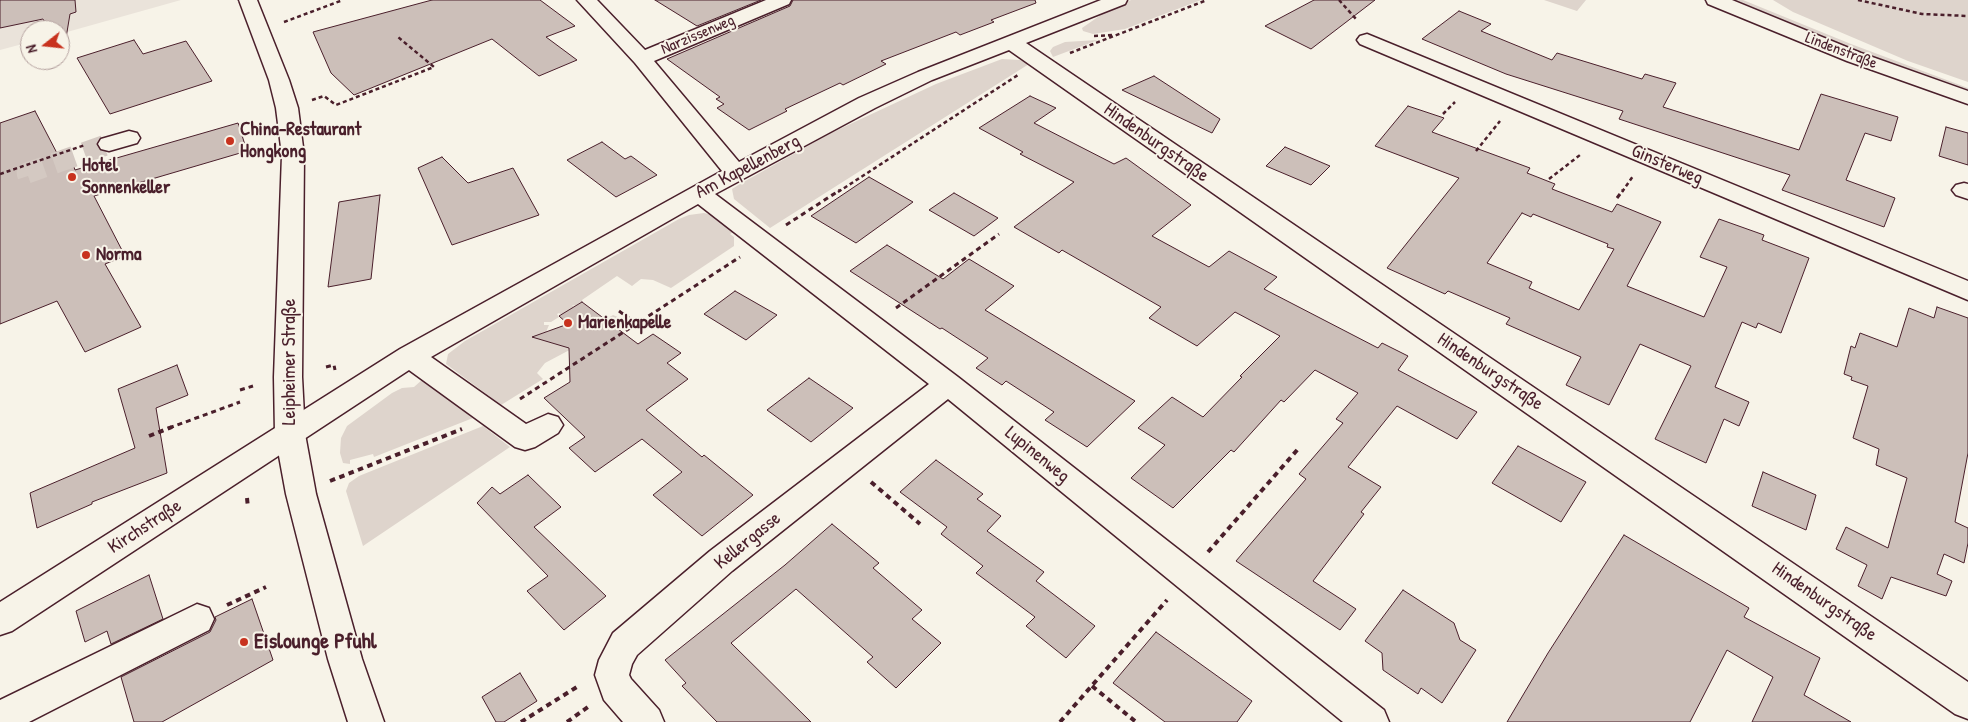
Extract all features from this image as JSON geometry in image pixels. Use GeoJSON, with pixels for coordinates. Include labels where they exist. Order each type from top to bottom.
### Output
{"type":"FeatureCollection","features":[{"type":"Feature","properties":{"kind":"street","name":"Leipheimer Straße"},"geometry":{"type":"LineString","coordinates":[[248,0],[279,80],[287,108],[294,166],[288,377],[290,434],[301,494],[345,659],[366,722]]}},
{"type":"Feature","properties":{"kind":"street","name":"Narzissenweg"},"geometry":{"type":"LineString","coordinates":[[586,0],[642,59],[736,173]]}},
{"type":"Feature","properties":{"kind":"street","name":"Narzissenweg"},"geometry":{"type":"LineString","coordinates":[[642,59],[782,0]]}},
{"type":"Feature","properties":{"kind":"street","name":"Lindenstraße"},"geometry":{"type":"LineString","coordinates":[[1715,0],[1854,57],[1968,98]]}},
{"type":"Feature","properties":{"kind":"street","name":"Am Kapellenberg"},"geometry":{"type":"LineString","coordinates":[[290,434],[410,356],[699,192],[925,76],[1012,43],[1102,2]]}},
{"type":"Feature","properties":{"kind":"street","name":"Ginsterweg"},"geometry":{"type":"LineString","coordinates":[[1367,40],[1968,291]]}},
{"type":"Feature","properties":{"kind":"street","name":"Hindenburgstraße"},"geometry":{"type":"LineString","coordinates":[[1012,43],[1968,702]]}},
{"type":"Feature","properties":{"kind":"street","name":"Lupinenweg"},"geometry":{"type":"LineString","coordinates":[[699,192],[948,384],[1371,722]]}},
{"type":"Feature","properties":{"kind":"street"},"geometry":{"type":"LineString","coordinates":[[410,356],[526,440],[548,425]]}},
{"type":"Feature","properties":{"kind":"street","name":"Kellergasse"},"geometry":{"type":"LineString","coordinates":[[612,675],[616,660],[625,644],[721,561],[948,384]]}},
{"type":"Feature","properties":{"kind":"street","name":"Kirchstraße"},"geometry":{"type":"LineString","coordinates":[[0,620],[290,434]]}},
{"type":"Feature","properties":{"kind":"street"},"geometry":{"type":"LineString","coordinates":[[0,718],[197,620]]}},
{"type":"Feature","properties":{"kind":"street"},"geometry":{"type":"LineString","coordinates":[[612,675],[616,688],[646,722]]}},
{"type":"Feature","properties":{"kind":"path"},"geometry":{"type":"LineString","coordinates":[[259,30],[344,0]]}},
{"type":"Feature","properties":{"kind":"path"},"geometry":{"type":"LineString","coordinates":[[1070,53],[1207,0]]}},
{"type":"Feature","properties":{"kind":"path"},"geometry":{"type":"LineString","coordinates":[[1858,0],[1922,14],[1968,16]]}},
{"type":"Feature","properties":{"kind":"path"},"geometry":{"type":"LineString","coordinates":[[287,108],[324,96],[336,105],[434,67],[398,37]]}},
{"type":"Feature","properties":{"kind":"path"},"geometry":{"type":"LineString","coordinates":[[779,230],[1024,71]]}},
{"type":"Feature","properties":{"kind":"path"},"geometry":{"type":"LineString","coordinates":[[1476,151],[1515,102]]}},
{"type":"Feature","properties":{"kind":"path"},"geometry":{"type":"LineString","coordinates":[[1549,178],[1580,154],[1592,149],[1602,138]]}},
{"type":"Feature","properties":{"kind":"path"},"geometry":{"type":"LineString","coordinates":[[0,174],[110,142]]}},
{"type":"Feature","properties":{"kind":"path"},"geometry":{"type":"LineString","coordinates":[[872,326],[999,234]]}},
{"type":"Feature","properties":{"kind":"path"},"geometry":{"type":"LineString","coordinates":[[513,404],[748,252]]}},
{"type":"Feature","properties":{"kind":"path"},"geometry":{"type":"LineString","coordinates":[[619,311],[637,324]]}},
{"type":"Feature","properties":{"kind":"path"},"geometry":{"type":"LineString","coordinates":[[326,367],[334,365],[335,371]]}},
{"type":"Feature","properties":{"kind":"path"},"geometry":{"type":"LineString","coordinates":[[240,390],[254,386]]}},
{"type":"Feature","properties":{"kind":"path"},"geometry":{"type":"LineString","coordinates":[[149,436],[240,402]]}},
{"type":"Feature","properties":{"kind":"path"},"geometry":{"type":"LineString","coordinates":[[336,479],[464,428]]}},
{"type":"Feature","properties":{"kind":"path"},"geometry":{"type":"LineString","coordinates":[[848,462],[920,524]]}},
{"type":"Feature","properties":{"kind":"path"},"geometry":{"type":"LineString","coordinates":[[197,620],[266,587]]}},
{"type":"Feature","properties":{"kind":"path"},"geometry":{"type":"LineString","coordinates":[[521,722],[582,684],[612,675]]}},
{"type":"Feature","properties":{"kind":"path"},"geometry":{"type":"LineString","coordinates":[[1092,686],[1136,722]]}},
{"type":"Feature","properties":{"kind":"shaded area"},"geometry":{"type":"Polygon","coordinates":[[[0,0],[181,0],[70,31],[70,20],[20,20],[20,45],[0,50],[0,0]]]}},
{"type":"Feature","properties":{"kind":"shaded area"},"geometry":{"type":"Polygon","coordinates":[[[1131,0],[1201,0],[1125,29],[1093,34],[1083,31],[1082,28],[1108,10],[1131,0]]]}},
{"type":"Feature","properties":{"kind":"shaded area"},"geometry":{"type":"Polygon","coordinates":[[[1544,0],[1586,0],[1577,11],[1544,0]]]}},
{"type":"Feature","properties":{"kind":"shaded area"},"geometry":{"type":"Polygon","coordinates":[[[1730,0],[1743,0],[1851,44],[1968,88],[1968,95],[1900,71],[1730,0]]]}},
{"type":"Feature","properties":{"kind":"shaded area"},"geometry":{"type":"Polygon","coordinates":[[[1773,0],[1968,0],[1968,82],[1908,61],[1793,12],[1773,0]]]}},
{"type":"Feature","properties":{"kind":"shaded area"},"geometry":{"type":"Polygon","coordinates":[[[1098,40],[1053,57],[1050,51],[1053,47],[1065,42],[1098,40]]]}},
{"type":"Feature","properties":{"kind":"shaded area"},"geometry":{"type":"Polygon","coordinates":[[[1002,59],[1020,60],[1029,64],[770,228],[734,199],[732,189],[831,133],[936,84],[1002,59]]]}},
{"type":"Feature","properties":{"kind":"shaded area"},"geometry":{"type":"Polygon","coordinates":[[[704,213],[717,216],[735,231],[730,234],[734,237],[734,246],[671,288],[653,280],[641,279],[632,286],[617,276],[576,306],[572,305],[574,307],[562,315],[557,314],[559,317],[551,322],[544,322],[544,325],[549,325],[546,332],[542,333],[542,335],[554,344],[601,317],[608,318],[613,315],[620,318],[612,324],[611,328],[545,363],[537,373],[543,379],[501,405],[446,364],[448,354],[465,341],[679,219],[689,215],[704,213]]]}},
{"type":"Feature","properties":{"kind":"shaded area"},"geometry":{"type":"Polygon","coordinates":[[[423,379],[473,418],[374,457],[373,454],[350,460],[350,464],[343,463],[340,453],[341,438],[347,426],[392,393],[402,388],[414,387],[423,379]]]}},
{"type":"Feature","properties":{"kind":"shaded area"},"geometry":{"type":"Polygon","coordinates":[[[483,426],[510,447],[363,546],[346,491],[349,483],[359,476],[483,426]]]}},
{"type":"Feature","properties":{"kind":"building"},"geometry":{"type":"Polygon","coordinates":[[[0,0],[75,0],[76,12],[70,14],[69,20],[20,20],[20,24],[0,28],[0,0]]]}},
{"type":"Feature","properties":{"kind":"building"},"geometry":{"type":"Polygon","coordinates":[[[432,0],[540,0],[575,26],[546,37],[577,60],[539,76],[492,39],[354,95],[331,73],[313,32],[432,0]]]}},
{"type":"Feature","properties":{"kind":"building"},"geometry":{"type":"Polygon","coordinates":[[[655,0],[761,0],[697,26],[655,0]]]}},
{"type":"Feature","properties":{"kind":"building"},"geometry":{"type":"Polygon","coordinates":[[[793,0],[1035,0],[1036,3],[991,20],[994,22],[960,35],[956,32],[881,61],[886,64],[843,85],[840,83],[785,109],[787,111],[749,130],[717,108],[724,104],[716,99],[720,97],[667,59],[790,6],[793,0]]]}},
{"type":"Feature","properties":{"kind":"building"},"geometry":{"type":"Polygon","coordinates":[[[1314,0],[1375,0],[1311,49],[1265,26],[1314,0]]]}},
{"type":"Feature","properties":{"kind":"building"},"geometry":{"type":"Polygon","coordinates":[[[1459,11],[1491,24],[1481,31],[1552,60],[1557,53],[1642,79],[1645,74],[1676,83],[1663,107],[1799,150],[1821,94],[1898,117],[1891,141],[1865,133],[1846,180],[1895,198],[1884,227],[1782,190],[1790,175],[1619,119],[1623,111],[1506,74],[1422,39],[1459,11]]]}},
{"type":"Feature","properties":{"kind":"building"},"geometry":{"type":"Polygon","coordinates":[[[134,40],[143,54],[186,41],[212,81],[110,114],[77,58],[134,40]]]}},
{"type":"Feature","properties":{"kind":"building"},"geometry":{"type":"Polygon","coordinates":[[[1154,76],[1220,119],[1212,133],[1122,90],[1154,76]]]}},
{"type":"Feature","properties":{"kind":"building"},"geometry":{"type":"Polygon","coordinates":[[[1030,96],[1056,108],[1034,123],[1114,164],[1126,158],[1191,205],[1152,236],[1209,267],[1229,251],[1277,277],[1264,289],[1378,348],[1382,343],[1408,356],[1398,370],[1477,412],[1457,439],[1397,406],[1348,467],[1381,487],[1361,512],[1364,514],[1313,581],[1356,609],[1340,630],[1236,561],[1306,479],[1299,474],[1343,423],[1336,419],[1358,393],[1315,370],[1284,402],[1281,400],[1234,452],[1231,450],[1173,508],[1131,478],[1165,445],[1138,428],[1172,397],[1203,417],[1280,336],[1235,312],[1197,346],[1149,318],[1161,307],[1062,250],[1059,253],[1014,227],[1074,182],[1020,154],[1023,152],[979,128],[1030,96]]]}},
{"type":"Feature","properties":{"kind":"building"},"geometry":{"type":"Polygon","coordinates":[[[1408,106],[1444,118],[1432,132],[1530,168],[1527,173],[1555,184],[1552,189],[1612,212],[1617,204],[1661,222],[1627,286],[1704,317],[1727,267],[1700,257],[1719,219],[1764,235],[1762,240],[1809,258],[1781,333],[1758,323],[1756,328],[1742,322],[1715,387],[1749,402],[1739,426],[1724,419],[1706,463],[1655,439],[1691,366],[1640,344],[1609,405],[1566,385],[1581,357],[1506,324],[1510,318],[1448,291],[1445,294],[1387,268],[1459,178],[1375,146],[1408,106]],[[1522,213],[1487,263],[1532,282],[1529,288],[1579,310],[1614,249],[1607,247],[1608,244],[1533,214],[1531,217],[1522,213]]]}},
{"type":"Feature","properties":{"kind":"building"},"geometry":{"type":"Polygon","coordinates":[[[35,111],[59,157],[69,153],[75,170],[238,123],[247,151],[94,196],[125,256],[105,264],[141,327],[85,352],[57,301],[0,324],[0,123],[35,111]]]}},
{"type":"Feature","properties":{"kind":"building"},"geometry":{"type":"Polygon","coordinates":[[[1946,127],[1968,133],[1968,165],[1939,156],[1946,127]]]}},
{"type":"Feature","properties":{"kind":"building"},"geometry":{"type":"Polygon","coordinates":[[[602,142],[625,159],[631,156],[657,175],[616,197],[567,160],[602,142]]]}},
{"type":"Feature","properties":{"kind":"building"},"geometry":{"type":"Polygon","coordinates":[[[1285,147],[1330,166],[1311,185],[1266,166],[1285,147]]]}},
{"type":"Feature","properties":{"kind":"building"},"geometry":{"type":"Polygon","coordinates":[[[442,157],[468,183],[513,168],[539,215],[452,245],[418,168],[442,157]]]}},
{"type":"Feature","properties":{"kind":"building"},"geometry":{"type":"Polygon","coordinates":[[[869,177],[913,202],[856,243],[811,216],[869,177]]]}},
{"type":"Feature","properties":{"kind":"building"},"geometry":{"type":"Polygon","coordinates":[[[954,193],[998,218],[974,236],[929,210],[954,193]]]}},
{"type":"Feature","properties":{"kind":"building"},"geometry":{"type":"Polygon","coordinates":[[[380,195],[371,279],[328,287],[339,202],[380,195]]]}},
{"type":"Feature","properties":{"kind":"building"},"geometry":{"type":"Polygon","coordinates":[[[887,245],[943,279],[969,259],[1014,286],[985,310],[1135,401],[1087,447],[1045,420],[1054,412],[1006,381],[1002,385],[976,368],[988,358],[850,271],[887,245]]]}},
{"type":"Feature","properties":{"kind":"building"},"geometry":{"type":"Polygon","coordinates":[[[735,291],[777,315],[746,340],[704,314],[735,291]]]}},
{"type":"Feature","properties":{"kind":"building"},"geometry":{"type":"Polygon","coordinates":[[[582,302],[638,344],[653,334],[681,353],[667,363],[688,379],[646,410],[702,457],[704,455],[753,495],[702,536],[653,495],[682,472],[642,439],[595,472],[569,448],[585,437],[544,398],[570,382],[569,348],[532,337],[568,324],[559,316],[582,302]]]}},
{"type":"Feature","properties":{"kind":"building"},"geometry":{"type":"Polygon","coordinates":[[[1937,307],[1968,318],[1968,453],[1955,522],[1968,528],[1968,543],[1964,563],[1944,554],[1937,574],[1952,581],[1946,596],[1891,577],[1882,599],[1858,586],[1867,565],[1836,549],[1846,527],[1888,548],[1907,478],[1876,465],[1879,449],[1853,438],[1868,386],[1851,380],[1852,377],[1844,374],[1851,346],[1855,348],[1860,333],[1897,347],[1909,308],[1934,318],[1937,307]]]}},
{"type":"Feature","properties":{"kind":"building"},"geometry":{"type":"Polygon","coordinates":[[[177,365],[188,395],[156,408],[167,473],[92,502],[92,504],[37,528],[30,493],[135,448],[118,389],[177,365]]]}},
{"type":"Feature","properties":{"kind":"building"},"geometry":{"type":"Polygon","coordinates":[[[809,378],[853,408],[811,442],[767,410],[809,378]]]}},
{"type":"Feature","properties":{"kind":"building"},"geometry":{"type":"Polygon","coordinates":[[[1518,446],[1586,482],[1561,522],[1492,483],[1518,446]]]}},
{"type":"Feature","properties":{"kind":"building"},"geometry":{"type":"Polygon","coordinates":[[[936,460],[983,494],[977,499],[1001,516],[987,531],[1044,572],[1036,581],[1095,626],[1066,658],[1026,626],[1035,617],[976,573],[983,566],[941,534],[947,527],[900,492],[936,460]]]}},
{"type":"Feature","properties":{"kind":"building"},"geometry":{"type":"Polygon","coordinates":[[[1763,472],[1816,495],[1806,530],[1752,506],[1763,472]]]}},
{"type":"Feature","properties":{"kind":"building"},"geometry":{"type":"Polygon","coordinates":[[[528,475],[561,507],[534,527],[606,596],[564,630],[527,591],[548,576],[477,503],[492,487],[500,494],[528,475]]]}},
{"type":"Feature","properties":{"kind":"building"},"geometry":{"type":"Polygon","coordinates":[[[832,524],[879,563],[873,568],[922,610],[912,619],[941,643],[896,688],[867,662],[873,657],[796,589],[731,643],[811,722],[717,722],[682,686],[686,683],[665,660],[785,565],[832,524]]]}},
{"type":"Feature","properties":{"kind":"building"},"geometry":{"type":"Polygon","coordinates":[[[1624,535],[1749,608],[1744,617],[1820,658],[1804,695],[1851,722],[1752,722],[1773,677],[1727,650],[1690,722],[1507,722],[1548,653],[1624,535]]]}},
{"type":"Feature","properties":{"kind":"building"},"geometry":{"type":"Polygon","coordinates":[[[149,575],[163,619],[111,644],[107,631],[85,642],[76,611],[149,575]]]}},
{"type":"Feature","properties":{"kind":"building"},"geometry":{"type":"Polygon","coordinates":[[[1403,590],[1454,623],[1460,640],[1476,650],[1442,703],[1421,688],[1418,694],[1383,670],[1382,653],[1365,641],[1403,590]]]}},
{"type":"Feature","properties":{"kind":"building"},"geometry":{"type":"Polygon","coordinates":[[[252,599],[273,660],[162,722],[134,722],[121,677],[210,632],[216,620],[215,617],[252,599]]]}},
{"type":"Feature","properties":{"kind":"building"},"geometry":{"type":"Polygon","coordinates":[[[1156,632],[1252,701],[1237,722],[1165,722],[1113,683],[1156,632]]]}},
{"type":"Feature","properties":{"kind":"building"},"geometry":{"type":"Polygon","coordinates":[[[520,673],[537,701],[504,722],[496,722],[482,697],[520,673]]]}},
{"type":"Feature","properties":{"kind":"tunnel"},"geometry":{"type":"LineString","coordinates":[[28,176],[27,173],[109,144]]}},
{"type":"Feature","properties":{"kind":"place","name":"China-Restaurant Hongkong"},"geometry":{"type":"Point","coordinates":[230,141]}},
{"type":"Feature","properties":{"kind":"place","name":"Hotel Sonnenkeller"},"geometry":{"type":"Point","coordinates":[72,177]}},
{"type":"Feature","properties":{"kind":"place","name":"Norma"},"geometry":{"type":"Point","coordinates":[86,255]}},
{"type":"Feature","properties":{"kind":"place","name":"Marienkapelle"},"geometry":{"type":"Point","coordinates":[568,323]}},
{"type":"Feature","properties":{"kind":"place","name":"Eislounge Pfuhl"},"geometry":{"type":"Point","coordinates":[244,642]}}]}
